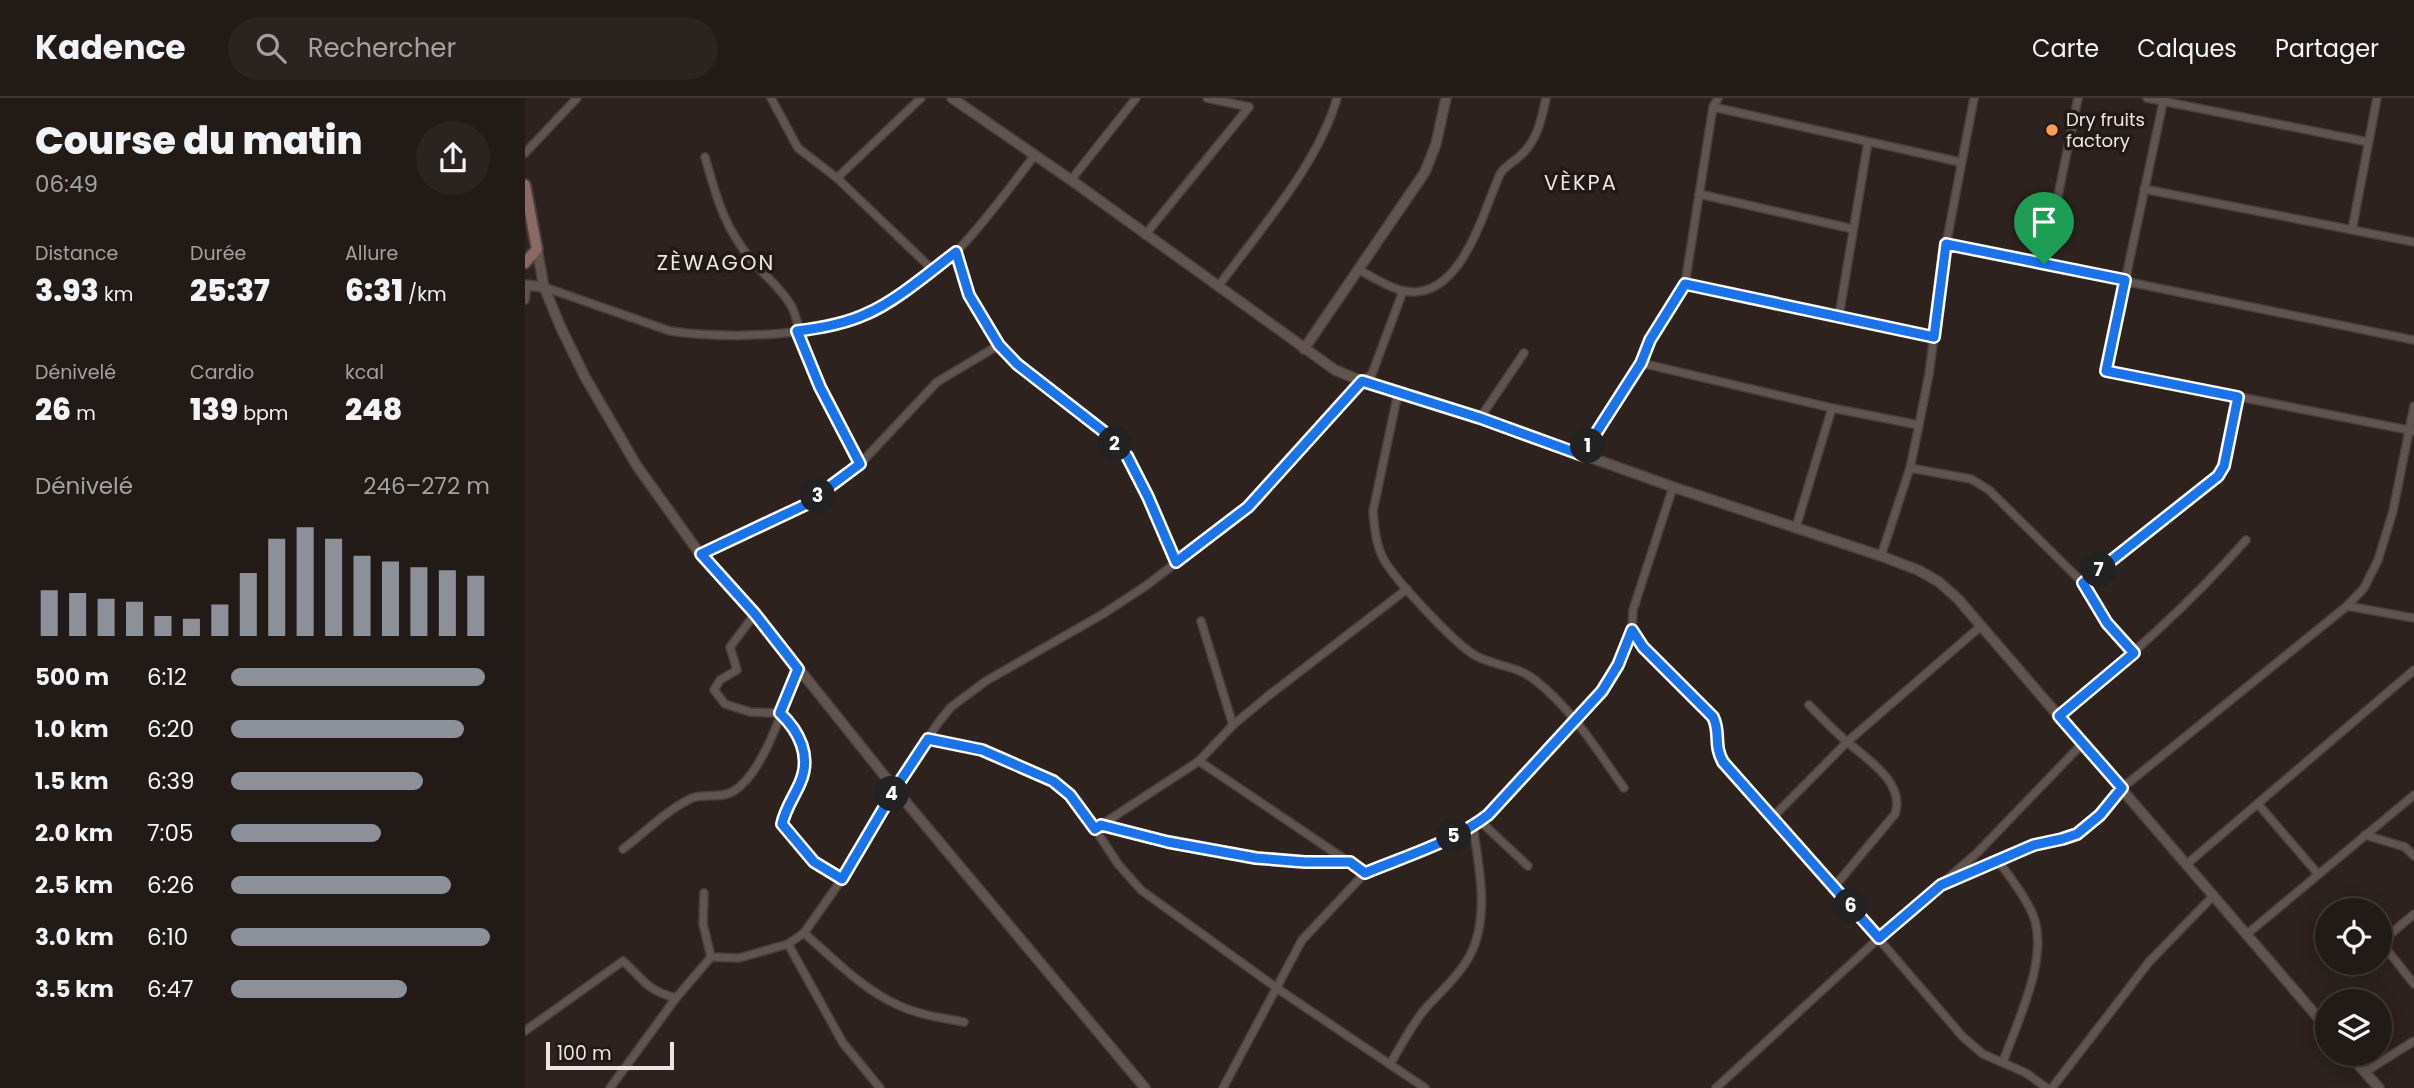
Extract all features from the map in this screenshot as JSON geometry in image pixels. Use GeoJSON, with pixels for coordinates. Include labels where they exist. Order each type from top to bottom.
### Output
{"type":"FeatureCollection","features":[{"type":"Feature","properties":{"kind":"main road"},"geometry":{"type":"LineString","coordinates":[[525,185],[537,249],[525,263]]}},
{"type":"Feature","properties":{"kind":"street"},"geometry":{"type":"LineString","coordinates":[[525,153],[577,98]]}},
{"type":"Feature","properties":{"kind":"street"},"geometry":{"type":"LineString","coordinates":[[771,98],[798,148],[837,178],[933,270]]}},
{"type":"Feature","properties":{"kind":"street"},"geometry":{"type":"LineString","coordinates":[[837,178],[921,98]]}},
{"type":"Feature","properties":{"kind":"street"},"geometry":{"type":"LineString","coordinates":[[952,98],[1335,370],[1881,556],[1918,569],[1939,582],[1958,599],[2315,1014]]}},
{"type":"Feature","properties":{"kind":"street"},"geometry":{"type":"LineString","coordinates":[[965,98],[972,111]]}},
{"type":"Feature","properties":{"kind":"street"},"geometry":{"type":"LineString","coordinates":[[1071,180],[1136,98]]}},
{"type":"Feature","properties":{"kind":"street"},"geometry":{"type":"LineString","coordinates":[[1145,235],[1249,107],[1207,98]]}},
{"type":"Feature","properties":{"kind":"street"},"geometry":{"type":"LineString","coordinates":[[1218,287],[1302,171],[1321,140],[1337,98]]}},
{"type":"Feature","properties":{"kind":"street"},"geometry":{"type":"LineString","coordinates":[[1304,349],[1425,172],[1436,144],[1445,98]]}},
{"type":"Feature","properties":{"kind":"street"},"geometry":{"type":"LineString","coordinates":[[1359,270],[1403,291],[1437,285],[1458,267],[1504,167],[1525,152],[1535,137],[1546,98]]}},
{"type":"Feature","properties":{"kind":"street"},"geometry":{"type":"LineString","coordinates":[[1582,455],[1641,363],[1650,340],[1685,284],[1713,107],[1718,98]]}},
{"type":"Feature","properties":{"kind":"street"},"geometry":{"type":"LineString","coordinates":[[1881,556],[1910,468],[1919,425],[1960,162],[1975,98]]}},
{"type":"Feature","properties":{"kind":"street"},"geometry":{"type":"LineString","coordinates":[[2044,264],[2078,98]]}},
{"type":"Feature","properties":{"kind":"street"},"geometry":{"type":"LineString","coordinates":[[2147,98],[2164,99],[2368,142]]}},
{"type":"Feature","properties":{"kind":"street"},"geometry":{"type":"LineString","coordinates":[[2352,230],[2377,98]]}},
{"type":"Feature","properties":{"kind":"street"},"geometry":{"type":"LineString","coordinates":[[2164,99],[2106,371],[2411,431]]}},
{"type":"Feature","properties":{"kind":"street"},"geometry":{"type":"LineString","coordinates":[[1713,107],[1960,162]]}},
{"type":"Feature","properties":{"kind":"street"},"geometry":{"type":"LineString","coordinates":[[1839,316],[1868,142]]}},
{"type":"Feature","properties":{"kind":"street"},"geometry":{"type":"LineString","coordinates":[[525,300],[526,286],[544,287],[670,331],[692,334],[797,331],[826,327],[867,314],[956,252],[1035,155]]}},
{"type":"Feature","properties":{"kind":"street"},"geometry":{"type":"LineString","coordinates":[[705,157],[729,230],[754,263],[783,292],[794,310],[797,331],[820,387],[860,464]]}},
{"type":"Feature","properties":{"kind":"street"},"geometry":{"type":"LineString","coordinates":[[2144,189],[2414,242]]}},
{"type":"Feature","properties":{"kind":"street"},"geometry":{"type":"LineString","coordinates":[[1699,194],[1853,229]]}},
{"type":"Feature","properties":{"kind":"street"},"geometry":{"type":"LineString","coordinates":[[1946,244],[2414,340]]}},
{"type":"Feature","properties":{"kind":"street"},"geometry":{"type":"LineString","coordinates":[[537,249],[544,287],[561,328],[636,466],[701,554],[755,614],[895,789],[1145,1088]]}},
{"type":"Feature","properties":{"kind":"street"},"geometry":{"type":"LineString","coordinates":[[956,252],[969,295],[999,345],[1017,364],[1103,431],[1127,456],[1176,562]]}},
{"type":"Feature","properties":{"kind":"street"},"geometry":{"type":"LineString","coordinates":[[1685,284],[1934,337]]}},
{"type":"Feature","properties":{"kind":"street"},"geometry":{"type":"LineString","coordinates":[[711,957],[739,958],[788,944],[804,933],[842,879],[895,789],[951,707],[986,681],[1103,614],[1147,585],[1248,507],[1373,370],[1403,291]]}},
{"type":"Feature","properties":{"kind":"street"},"geometry":{"type":"LineString","coordinates":[[701,554],[805,505],[860,464],[937,382],[999,345]]}},
{"type":"Feature","properties":{"kind":"street"},"geometry":{"type":"LineString","coordinates":[[1480,418],[1524,353]]}},
{"type":"Feature","properties":{"kind":"street"},"geometry":{"type":"LineString","coordinates":[[1641,363],[1832,408],[1919,425]]}},
{"type":"Feature","properties":{"kind":"street"},"geometry":{"type":"LineString","coordinates":[[1398,393],[1373,522],[1382,556],[1407,589],[1464,648],[1487,661],[1528,674],[1576,720],[1624,788]]}},
{"type":"Feature","properties":{"kind":"street"},"geometry":{"type":"LineString","coordinates":[[2083,583],[2218,476],[2224,466],[2238,397]]}},
{"type":"Feature","properties":{"kind":"street"},"geometry":{"type":"LineString","coordinates":[[1941,885],[2034,845],[2077,834],[2100,815],[2122,788],[2347,606],[2364,588],[2378,560],[2393,511],[2414,406]]}},
{"type":"Feature","properties":{"kind":"street"},"geometry":{"type":"LineString","coordinates":[[1796,527],[1832,408]]}},
{"type":"Feature","properties":{"kind":"street"},"geometry":{"type":"LineString","coordinates":[[1910,468],[1971,479],[1982,484],[2083,583],[2107,623],[2134,653]]}},
{"type":"Feature","properties":{"kind":"street"},"geometry":{"type":"LineString","coordinates":[[1223,1088],[1302,940],[1365,873],[1481,821],[1576,720],[1611,678],[1632,630],[1633,610],[1673,487]]}},
{"type":"Feature","properties":{"kind":"street"},"geometry":{"type":"LineString","coordinates":[[2059,716],[2134,653],[2193,598],[2246,540]]}},
{"type":"Feature","properties":{"kind":"street"},"geometry":{"type":"LineString","coordinates":[[1098,827],[1199,761],[1233,725],[1407,589]]}},
{"type":"Feature","properties":{"kind":"street"},"geometry":{"type":"LineString","coordinates":[[2347,606],[2414,618]]}},
{"type":"Feature","properties":{"kind":"street"},"geometry":{"type":"LineString","coordinates":[[755,614],[730,647],[737,670],[720,680],[714,690],[725,704],[750,712],[780,713],[794,726],[804,753],[802,779],[784,814],[782,824],[814,862],[842,879]]}},
{"type":"Feature","properties":{"kind":"street"},"geometry":{"type":"LineString","coordinates":[[1201,621],[1233,725]]}},
{"type":"Feature","properties":{"kind":"street"},"geometry":{"type":"LineString","coordinates":[[1773,817],[1847,742],[1981,626]]}},
{"type":"Feature","properties":{"kind":"street"},"geometry":{"type":"LineString","coordinates":[[1632,630],[1643,647],[1713,717],[1717,725],[1717,752],[1723,762],[1963,1037],[1983,1054],[2026,1073],[2049,1088],[2150,962],[2214,895]]}},
{"type":"Feature","properties":{"kind":"street"},"geometry":{"type":"LineString","coordinates":[[622,849],[694,797],[733,792],[753,773],[765,751],[798,669]]}},
{"type":"Feature","properties":{"kind":"street"},"geometry":{"type":"LineString","coordinates":[[2187,864],[2414,670]]}},
{"type":"Feature","properties":{"kind":"street"},"geometry":{"type":"LineString","coordinates":[[1809,705],[1847,742],[1870,759],[1897,797],[1898,805],[1887,825],[1834,887]]}},
{"type":"Feature","properties":{"kind":"street"},"geometry":{"type":"LineString","coordinates":[[928,739],[982,750],[1053,781],[1070,795],[1098,827],[1118,864],[1141,890],[1278,989],[1425,1088]]}},
{"type":"Feature","properties":{"kind":"street"},"geometry":{"type":"LineString","coordinates":[[1716,1088],[1879,938],[1977,853],[2082,744]]}},
{"type":"Feature","properties":{"kind":"street"},"geometry":{"type":"LineString","coordinates":[[1199,761],[1365,873]]}},
{"type":"Feature","properties":{"kind":"street"},"geometry":{"type":"LineString","coordinates":[[2247,934],[2414,794]]}},
{"type":"Feature","properties":{"kind":"street"},"geometry":{"type":"LineString","coordinates":[[2258,804],[2318,874]]}},
{"type":"Feature","properties":{"kind":"street"},"geometry":{"type":"LineString","coordinates":[[1481,821],[1528,866]]}},
{"type":"Feature","properties":{"kind":"street"},"geometry":{"type":"LineString","coordinates":[[1390,1064],[1423,1012],[1471,953],[1477,935],[1481,896],[1473,826]]}},
{"type":"Feature","properties":{"kind":"street"},"geometry":{"type":"LineString","coordinates":[[1098,827],[1256,858],[1350,862]]}},
{"type":"Feature","properties":{"kind":"street"},"geometry":{"type":"LineString","coordinates":[[2365,835],[2405,847],[2414,856]]}},
{"type":"Feature","properties":{"kind":"street"},"geometry":{"type":"LineString","coordinates":[[1998,860],[2024,898],[2038,930],[2034,968],[2003,1062]]}},
{"type":"Feature","properties":{"kind":"street"},"geometry":{"type":"LineString","coordinates":[[704,893],[703,924],[711,957]]}},
{"type":"Feature","properties":{"kind":"street"},"geometry":{"type":"LineString","coordinates":[[2414,914],[2387,937],[2383,946],[2414,984]]}},
{"type":"Feature","properties":{"kind":"street"},"geometry":{"type":"LineString","coordinates":[[804,933],[856,979],[899,1006],[928,1016],[964,1022]]}},
{"type":"Feature","properties":{"kind":"street"},"geometry":{"type":"LineString","coordinates":[[788,944],[843,1043],[880,1088]]}},
{"type":"Feature","properties":{"kind":"street"},"geometry":{"type":"LineString","coordinates":[[610,1088],[676,998],[711,957]]}},
{"type":"Feature","properties":{"kind":"street"},"geometry":{"type":"LineString","coordinates":[[525,1031],[623,961],[642,982],[658,993],[676,998]]}},
{"type":"Feature","properties":{"kind":"street"},"geometry":{"type":"LineString","coordinates":[[2365,1072],[2414,1041]]}},
{"type":"Feature","properties":{"kind":"street"},"geometry":{"type":"LineString","coordinates":[[2360,1066],[2379,1088]]}},
{"type":"Feature","properties":{"kind":"place","name":"Dry fruits factory"},"geometry":{"type":"Point","coordinates":[2052,130]}},
{"type":"Feature","properties":{"kind":"district","name":"VÈKPA"},"geometry":{"type":"Point","coordinates":[1581,183]}},
{"type":"Feature","properties":{"kind":"district","name":"ZÈWAGON"},"geometry":{"type":"Point","coordinates":[716,263]}},
{"type":"Feature","properties":{"kind":"route"},"geometry":{"type":"LineString","coordinates":[[1946,244],[2044,264],[2125,280],[2106,371],[2238,397],[2224,466],[2218,476],[2083,583],[2107,623],[2134,653],[2059,716],[2122,788],[2100,815],[2077,834],[2034,845],[1941,885],[1879,938],[1723,762],[1717,752],[1717,725],[1713,717],[1694,695],[1643,647],[1632,630],[1618,665],[1602,691],[1488,815],[1455,835],[1365,873],[1350,862],[1256,858],[1168,842],[1101,825],[1095,829],[1070,795],[1053,781],[982,750],[928,739],[842,879],[814,862],[788,835],[782,824],[784,814],[802,779],[804,753],[801,740],[794,726],[780,713],[798,669],[755,614],[701,554],[805,505],[860,464],[820,387],[797,331],[826,327],[867,314],[921,279],[956,252],[969,295],[999,345],[1017,364],[1103,431],[1127,456],[1170,543],[1176,562],[1248,507],[1362,381],[1480,418],[1582,455],[1641,363],[1650,340],[1685,284],[1934,337],[1946,244]]}}]}
